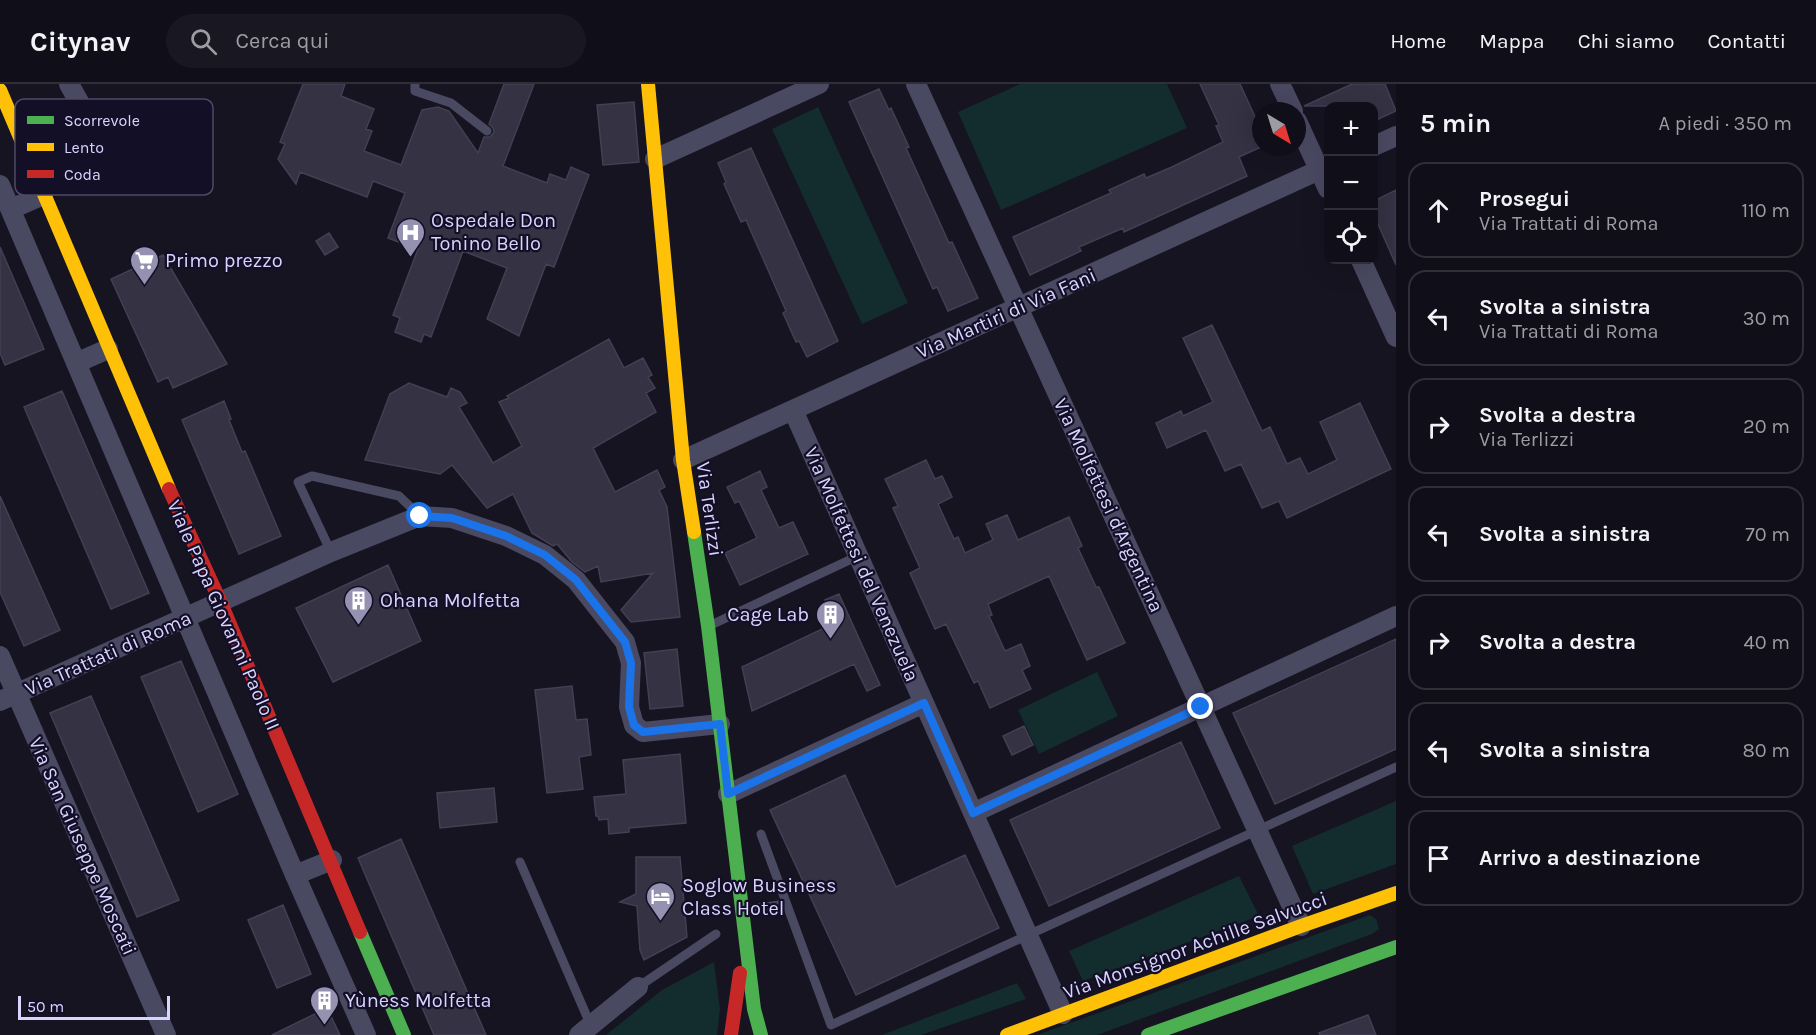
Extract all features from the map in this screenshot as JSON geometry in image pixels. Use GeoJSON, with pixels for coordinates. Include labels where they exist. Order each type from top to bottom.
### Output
{"type":"FeatureCollection","features":[{"type":"Feature","properties":{"kind":"main road","name":"Via Terlizzi"},"geometry":{"type":"LineString","coordinates":[[648,84],[683,460],[708,627],[754,1010],[761,1035]]}},
{"type":"Feature","properties":{"kind":"main road","name":"Viale Papa Giovanni Paolo II"},"geometry":{"type":"LineString","coordinates":[[0,90],[15,126]]}},
{"type":"Feature","properties":{"kind":"main road","name":"Viale Papa Giovanni Paolo II"},"geometry":{"type":"LineString","coordinates":[[43,195],[173,499],[221,603],[332,860],[404,1035]]}},
{"type":"Feature","properties":{"kind":"main road","name":"Via Monsignor Achille Salvucci"},"geometry":{"type":"LineString","coordinates":[[1007,1035],[1396,893]]}},
{"type":"Feature","properties":{"kind":"main road","name":"Via Terlizzi"},"geometry":{"type":"LineString","coordinates":[[745,939],[765,987]]}},
{"type":"Feature","properties":{"kind":"main road","name":"Via Terlizzi"},"geometry":{"type":"LineString","coordinates":[[731,1035],[745,939]]}},
{"type":"Feature","properties":{"kind":"main road"},"geometry":{"type":"LineString","coordinates":[[1148,1035],[1396,947]]}},
{"type":"Feature","properties":{"kind":"main road","name":"Via Terlizzi"},"geometry":{"type":"LineString","coordinates":[[750,1035],[754,1010]]}},
{"type":"Feature","properties":{"kind":"street"},"geometry":{"type":"LineString","coordinates":[[69,84],[77,99]]}},
{"type":"Feature","properties":{"kind":"street"},"geometry":{"type":"LineString","coordinates":[[656,159],[819,84]]}},
{"type":"Feature","properties":{"kind":"street","name":"Via Molfettesi d'Argentina"},"geometry":{"type":"LineString","coordinates":[[916,84],[1301,926]]}},
{"type":"Feature","properties":{"kind":"street"},"geometry":{"type":"LineString","coordinates":[[1280,84],[1289,102]]}},
{"type":"Feature","properties":{"kind":"street"},"geometry":{"type":"LineString","coordinates":[[1306,136],[1324,168]]}},
{"type":"Feature","properties":{"kind":"street"},"geometry":{"type":"LineString","coordinates":[[1378,144],[1396,136]]}},
{"type":"Feature","properties":{"kind":"street","name":"Via Martiri di Via Fani"},"geometry":{"type":"LineString","coordinates":[[683,460],[1324,168]]}},
{"type":"Feature","properties":{"kind":"street","name":"Viale Papa Giovanni Paolo II"},"geometry":{"type":"LineString","coordinates":[[0,185],[295,875],[366,1035]]}},
{"type":"Feature","properties":{"kind":"street"},"geometry":{"type":"LineString","coordinates":[[11,209],[43,195]]}},
{"type":"Feature","properties":{"kind":"street"},"geometry":{"type":"LineString","coordinates":[[1362,264],[1396,337]]}},
{"type":"Feature","properties":{"kind":"street"},"geometry":{"type":"LineString","coordinates":[[76,363],[108,349]]}},
{"type":"Feature","properties":{"kind":"street","name":"Via Molfettesi del Venezuela"},"geometry":{"type":"LineString","coordinates":[[793,410],[1063,1014]]}},
{"type":"Feature","properties":{"kind":"street","name":"Via Trattati di Roma"},"geometry":{"type":"LineString","coordinates":[[8,697],[331,552],[420,516],[452,518],[506,536],[545,555],[576,580],[625,642],[631,663],[629,707],[634,725],[643,732],[720,724]]}},
{"type":"Feature","properties":{"kind":"street"},"geometry":{"type":"LineString","coordinates":[[973,813],[1396,616]]}},
{"type":"Feature","properties":{"kind":"street","name":"Via San Giuseppe Moscati"},"geometry":{"type":"LineString","coordinates":[[0,656],[8,697],[166,1035]]}},
{"type":"Feature","properties":{"kind":"street"},"geometry":{"type":"LineString","coordinates":[[728,794],[924,703]]}},
{"type":"Feature","properties":{"kind":"street"},"geometry":{"type":"LineString","coordinates":[[295,875],[332,860]]}},
{"type":"Feature","properties":{"kind":"street"},"geometry":{"type":"LineString","coordinates":[[585,1030],[638,987]]}},
{"type":"Feature","properties":{"kind":"lane"},"geometry":{"type":"LineString","coordinates":[[415,84],[415,91],[451,104],[487,131]]}},
{"type":"Feature","properties":{"kind":"lane"},"geometry":{"type":"LineString","coordinates":[[331,552],[298,482],[312,476],[399,496],[420,516]]}},
{"type":"Feature","properties":{"kind":"lane"},"geometry":{"type":"LineString","coordinates":[[708,627],[858,556]]}},
{"type":"Feature","properties":{"kind":"lane"},"geometry":{"type":"LineString","coordinates":[[761,834],[831,1025],[1396,767]]}},
{"type":"Feature","properties":{"kind":"lane"},"geometry":{"type":"LineString","coordinates":[[520,862],[585,1030]]}},
{"type":"Feature","properties":{"kind":"lane"},"geometry":{"type":"LineString","coordinates":[[742,911],[786,904]]}},
{"type":"Feature","properties":{"kind":"lane"},"geometry":{"type":"LineString","coordinates":[[638,987],[716,934]]}},
{"type":"Feature","properties":{"kind":"green space"},"geometry":{"type":"Polygon","coordinates":[[[1020,84],[1167,84],[1187,128],[1001,210],[958,112],[1020,84]]]}},
{"type":"Feature","properties":{"kind":"green space"},"geometry":{"type":"Polygon","coordinates":[[[818,107],[908,303],[862,324],[772,129],[818,107]]]}},
{"type":"Feature","properties":{"kind":"green space"},"geometry":{"type":"Polygon","coordinates":[[[1097,672],[1118,716],[1039,754],[1018,710],[1097,672]]]}},
{"type":"Feature","properties":{"kind":"green space"},"geometry":{"type":"Polygon","coordinates":[[[1396,801],[1396,864],[1313,894],[1292,846],[1396,801]]]}},
{"type":"Feature","properties":{"kind":"green space"},"geometry":{"type":"Polygon","coordinates":[[[1239,876],[1259,916],[1083,981],[1069,951],[1239,876]]]}},
{"type":"Feature","properties":{"kind":"green space"},"geometry":{"type":"Polygon","coordinates":[[[1370,915],[1376,919],[1379,929],[1372,934],[1097,1035],[1037,1035],[1370,915]]]}},
{"type":"Feature","properties":{"kind":"green space"},"geometry":{"type":"Polygon","coordinates":[[[714,962],[720,1009],[717,1035],[606,1035],[662,990],[714,962]]]}},
{"type":"Feature","properties":{"kind":"green space"},"geometry":{"type":"Polygon","coordinates":[[[1017,983],[1026,999],[921,1035],[882,1035],[1017,983]]]}},
{"type":"Feature","properties":{"kind":"building"},"geometry":{"type":"Polygon","coordinates":[[[303,84],[345,84],[341,96],[374,109],[366,129],[372,131],[364,151],[401,165],[422,110],[438,107],[449,111],[478,153],[484,137],[490,137],[494,132],[489,124],[504,84],[534,84],[503,166],[547,183],[550,174],[566,180],[571,167],[589,175],[554,267],[546,264],[519,336],[487,319],[507,268],[463,251],[431,337],[424,334],[421,342],[395,332],[400,318],[393,315],[418,249],[388,238],[405,193],[373,181],[367,197],[300,172],[296,184],[278,159],[285,144],[280,142],[303,84]]]}},
{"type":"Feature","properties":{"kind":"building"},"geometry":{"type":"Polygon","coordinates":[[[1200,84],[1240,84],[1252,110],[1252,151],[1239,157],[1247,176],[1124,232],[1123,228],[1079,247],[1081,251],[1030,275],[1013,237],[1111,193],[1109,190],[1144,174],[1146,178],[1223,142],[1216,126],[1219,125],[1200,84]]]}},
{"type":"Feature","properties":{"kind":"building"},"geometry":{"type":"Polygon","coordinates":[[[1352,84],[1385,84],[1396,111],[1378,119],[1378,102],[1324,102],[1324,106],[1306,105],[1352,84]]]}},
{"type":"Feature","properties":{"kind":"building"},"geometry":{"type":"Polygon","coordinates":[[[879,89],[889,110],[891,108],[909,147],[906,148],[949,243],[952,242],[978,298],[948,311],[937,287],[933,289],[849,102],[879,89]]]}},
{"type":"Feature","properties":{"kind":"building"},"geometry":{"type":"Polygon","coordinates":[[[634,102],[639,162],[603,165],[597,105],[634,102]]]}},
{"type":"Feature","properties":{"kind":"building"},"geometry":{"type":"Polygon","coordinates":[[[751,148],[838,341],[807,357],[799,341],[796,342],[783,313],[786,311],[746,220],[741,222],[724,184],[726,182],[718,163],[751,148]]]}},
{"type":"Feature","properties":{"kind":"building"},"geometry":{"type":"Polygon","coordinates":[[[1396,190],[1396,265],[1378,224],[1378,199],[1396,190]]]}},
{"type":"Feature","properties":{"kind":"building"},"geometry":{"type":"Polygon","coordinates":[[[329,233],[338,247],[325,255],[316,241],[329,233]]]}},
{"type":"Feature","properties":{"kind":"building"},"geometry":{"type":"Polygon","coordinates":[[[0,247],[44,349],[5,365],[0,353],[0,247]]]}},
{"type":"Feature","properties":{"kind":"building"},"geometry":{"type":"Polygon","coordinates":[[[163,255],[227,364],[173,388],[168,377],[158,382],[111,279],[163,255]]]}},
{"type":"Feature","properties":{"kind":"building"},"geometry":{"type":"Polygon","coordinates":[[[1212,325],[1262,431],[1270,427],[1287,464],[1300,458],[1308,474],[1337,460],[1320,422],[1360,403],[1391,469],[1287,518],[1279,501],[1262,508],[1241,464],[1225,471],[1206,430],[1167,448],[1156,423],[1181,411],[1183,416],[1213,402],[1183,338],[1212,325]]]}},
{"type":"Feature","properties":{"kind":"building"},"geometry":{"type":"Polygon","coordinates":[[[609,339],[624,368],[643,358],[652,375],[648,377],[655,388],[646,393],[656,412],[593,448],[615,492],[657,470],[665,487],[659,490],[667,507],[680,617],[631,622],[621,610],[653,573],[601,582],[598,566],[585,572],[572,562],[557,544],[553,546],[532,533],[513,494],[487,508],[452,465],[440,474],[365,460],[390,394],[409,383],[447,397],[451,388],[460,392],[467,403],[459,407],[493,463],[522,446],[499,402],[609,339]]]}},
{"type":"Feature","properties":{"kind":"building"},"geometry":{"type":"Polygon","coordinates":[[[62,391],[149,593],[111,609],[24,407],[62,391]]]}},
{"type":"Feature","properties":{"kind":"building"},"geometry":{"type":"Polygon","coordinates":[[[224,401],[242,452],[245,451],[281,536],[239,554],[182,420],[224,401]]]}},
{"type":"Feature","properties":{"kind":"building"},"geometry":{"type":"Polygon","coordinates":[[[926,460],[935,479],[942,476],[952,497],[938,504],[954,539],[958,537],[965,553],[993,540],[986,524],[1007,515],[1018,540],[1069,517],[1082,546],[1078,548],[1125,643],[1087,660],[1049,576],[988,604],[992,615],[989,616],[1005,651],[1021,644],[1030,666],[1022,670],[1031,689],[990,708],[978,681],[974,683],[946,624],[935,629],[910,573],[920,568],[893,508],[898,506],[885,479],[926,460]]]}},
{"type":"Feature","properties":{"kind":"building"},"geometry":{"type":"Polygon","coordinates":[[[760,471],[767,487],[761,490],[779,528],[793,522],[808,554],[740,585],[725,553],[757,538],[739,501],[735,503],[727,487],[760,471]]]}},
{"type":"Feature","properties":{"kind":"building"},"geometry":{"type":"Polygon","coordinates":[[[0,496],[60,630],[24,646],[0,592],[0,496]]]}},
{"type":"Feature","properties":{"kind":"building","name":"Ohana Molfetta"},"geometry":{"type":"Polygon","coordinates":[[[388,565],[421,641],[333,682],[296,608],[388,565]]]}},
{"type":"Feature","properties":{"kind":"building","name":"Cage Lab"},"geometry":{"type":"Polygon","coordinates":[[[839,594],[880,685],[867,691],[854,664],[752,711],[742,667],[835,623],[825,600],[839,594]]]}},
{"type":"Feature","properties":{"kind":"building"},"geometry":{"type":"Polygon","coordinates":[[[1396,639],[1396,749],[1275,804],[1233,713],[1396,639]]]}},
{"type":"Feature","properties":{"kind":"building"},"geometry":{"type":"Polygon","coordinates":[[[677,649],[683,706],[650,709],[644,653],[677,649]]]}},
{"type":"Feature","properties":{"kind":"building"},"geometry":{"type":"Polygon","coordinates":[[[181,661],[238,794],[198,812],[141,677],[181,661]]]}},
{"type":"Feature","properties":{"kind":"building"},"geometry":{"type":"Polygon","coordinates":[[[572,686],[576,720],[587,719],[591,755],[579,757],[583,789],[547,793],[535,690],[572,686]]]}},
{"type":"Feature","properties":{"kind":"building"},"geometry":{"type":"Polygon","coordinates":[[[91,696],[179,900],[137,917],[50,713],[91,696]]]}},
{"type":"Feature","properties":{"kind":"building"},"geometry":{"type":"Polygon","coordinates":[[[1024,726],[1033,745],[1012,755],[1003,736],[1024,726]]]}},
{"type":"Feature","properties":{"kind":"building"},"geometry":{"type":"Polygon","coordinates":[[[1181,742],[1220,828],[1049,906],[1010,820],[1181,742]]]}},
{"type":"Feature","properties":{"kind":"building"},"geometry":{"type":"Polygon","coordinates":[[[680,754],[686,823],[629,828],[629,832],[609,834],[608,819],[599,820],[596,816],[594,797],[626,794],[623,760],[680,754]]]}},
{"type":"Feature","properties":{"kind":"building"},"geometry":{"type":"Polygon","coordinates":[[[845,775],[896,887],[965,855],[999,928],[856,995],[770,810],[845,775]]]}},
{"type":"Feature","properties":{"kind":"building"},"geometry":{"type":"Polygon","coordinates":[[[494,788],[497,822],[440,828],[437,793],[494,788]]]}},
{"type":"Feature","properties":{"kind":"building"},"geometry":{"type":"Polygon","coordinates":[[[401,839],[486,1035],[434,1035],[358,858],[401,839]]]}},
{"type":"Feature","properties":{"kind":"building","name":"Soglow Business Class Hotel"},"geometry":{"type":"Polygon","coordinates":[[[636,857],[680,857],[687,937],[644,960],[640,950],[637,906],[620,902],[636,894],[636,857]]]}},
{"type":"Feature","properties":{"kind":"building"},"geometry":{"type":"Polygon","coordinates":[[[283,905],[311,974],[277,988],[248,920],[283,905]]]}},
{"type":"Feature","properties":{"kind":"building"},"geometry":{"type":"Polygon","coordinates":[[[327,1008],[340,1035],[272,1035],[327,1008]]]}},
{"type":"Feature","properties":{"kind":"building"},"geometry":{"type":"Polygon","coordinates":[[[1368,1015],[1376,1035],[1320,1035],[1319,1033],[1368,1015]]]}},
{"type":"Feature","properties":{"kind":"traffic: fast"},"geometry":{"type":"LineString","coordinates":[[694,532],[708,626],[754,1009],[761,1035]]}},
{"type":"Feature","properties":{"kind":"traffic: fast"},"geometry":{"type":"LineString","coordinates":[[360,932],[404,1035]]}},
{"type":"Feature","properties":{"kind":"traffic: fast"},"geometry":{"type":"LineString","coordinates":[[1148,1035],[1396,947]]}},
{"type":"Feature","properties":{"kind":"traffic: slow"},"geometry":{"type":"LineString","coordinates":[[648,84],[683,460],[694,532]]}},
{"type":"Feature","properties":{"kind":"traffic: slow"},"geometry":{"type":"LineString","coordinates":[[0,90],[15,125]]}},
{"type":"Feature","properties":{"kind":"traffic: slow"},"geometry":{"type":"LineString","coordinates":[[44,195],[169,489]]}},
{"type":"Feature","properties":{"kind":"traffic: slow"},"geometry":{"type":"LineString","coordinates":[[1007,1035],[1396,893]]}},
{"type":"Feature","properties":{"kind":"traffic: jam"},"geometry":{"type":"LineString","coordinates":[[169,489],[221,603],[360,932]]}},
{"type":"Feature","properties":{"kind":"traffic: jam"},"geometry":{"type":"LineString","coordinates":[[731,1035],[740,973]]}},
{"type":"Feature","properties":{"kind":"place","name":"Ospedale Don Tonino Bello"},"geometry":{"type":"Point","coordinates":[410,258]}},
{"type":"Feature","properties":{"kind":"place","name":"Primo prezzo"},"geometry":{"type":"Point","coordinates":[144,286]}},
{"type":"Feature","properties":{"kind":"place","name":"Ohana Molfetta"},"geometry":{"type":"Point","coordinates":[359,626]}},
{"type":"Feature","properties":{"kind":"place","name":"Cage Lab"},"geometry":{"type":"Point","coordinates":[830,640]}},
{"type":"Feature","properties":{"kind":"place","name":"Soglow Business Class Hotel"},"geometry":{"type":"Point","coordinates":[661,922]}},
{"type":"Feature","properties":{"kind":"place","name":"Yùness Molfetta"},"geometry":{"type":"Point","coordinates":[324,1026]}},
{"type":"Feature","properties":{"kind":"route"},"geometry":{"type":"LineString","coordinates":[[420,516],[452,518],[506,536],[545,555],[576,580],[625,642],[631,663],[629,707],[634,725],[643,732],[720,724],[728,794],[924,703],[973,813],[1201,707]]}}]}
